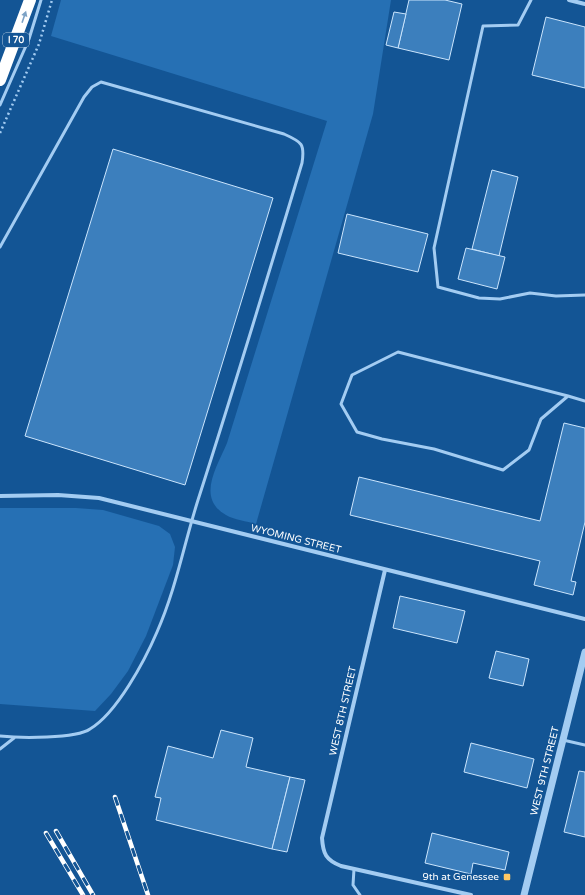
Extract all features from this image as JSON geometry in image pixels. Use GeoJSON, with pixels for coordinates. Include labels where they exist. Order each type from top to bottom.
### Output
{"type":"FeatureCollection","features":[{"type":"Feature","properties":{"kind":"highway","name":"I 70"},"geometry":{"type":"LineString","coordinates":[[0,80],[30,0]]}},
{"type":"Feature","properties":{"kind":"street"},"geometry":{"type":"LineString","coordinates":[[569,0],[585,4]]}},
{"type":"Feature","properties":{"kind":"street","name":"WYOMING STREET"},"geometry":{"type":"LineString","coordinates":[[0,496],[58,495],[99,498],[585,619]]}},
{"type":"Feature","properties":{"kind":"street","name":"WEST 8TH STREET"},"geometry":{"type":"LineString","coordinates":[[354,869],[332,862],[323,852],[322,838],[385,570]]}},
{"type":"Feature","properties":{"kind":"street","name":"WEST 9TH STREET"},"geometry":{"type":"LineString","coordinates":[[524,895],[585,652]]}},
{"type":"Feature","properties":{"kind":"street"},"geometry":{"type":"LineString","coordinates":[[354,869],[453,893],[471,895]]}},
{"type":"Feature","properties":{"kind":"lane"},"geometry":{"type":"LineString","coordinates":[[0,106],[29,39],[41,0]]}},
{"type":"Feature","properties":{"kind":"lane"},"geometry":{"type":"LineString","coordinates":[[531,0],[518,25],[483,26],[434,248],[438,287],[479,298],[500,299],[530,293],[556,296],[585,295]]}},
{"type":"Feature","properties":{"kind":"lane"},"geometry":{"type":"LineString","coordinates":[[0,247],[84,97],[92,87],[101,82],[284,134],[299,141],[304,149],[302,163],[192,520],[172,593],[158,631],[142,665],[117,703],[92,728],[82,734],[15,738],[0,736]]}},
{"type":"Feature","properties":{"kind":"lane"},"geometry":{"type":"LineString","coordinates":[[568,396],[541,419],[528,450],[503,470],[434,449],[382,439],[357,432],[341,404],[352,375],[369,368],[398,352],[568,396],[585,401]]}},
{"type":"Feature","properties":{"kind":"lane"},"geometry":{"type":"LineString","coordinates":[[0,749],[15,738]]}},
{"type":"Feature","properties":{"kind":"lane"},"geometry":{"type":"LineString","coordinates":[[563,740],[585,745]]}},
{"type":"Feature","properties":{"kind":"lane"},"geometry":{"type":"LineString","coordinates":[[354,869],[353,885],[360,895]]}},
{"type":"Feature","properties":{"kind":"shaded area"},"geometry":{"type":"Polygon","coordinates":[[[61,0],[391,0],[373,114],[256,524],[226,515],[217,508],[212,500],[210,491],[214,472],[227,443],[327,121],[51,36],[61,0]]]}},
{"type":"Feature","properties":{"kind":"shaded area"},"geometry":{"type":"Polygon","coordinates":[[[0,508],[76,508],[103,510],[159,526],[170,534],[175,547],[173,565],[146,636],[128,671],[111,694],[95,711],[0,704],[0,508]]]}},
{"type":"Feature","properties":{"kind":"building"},"geometry":{"type":"Polygon","coordinates":[[[409,0],[445,0],[462,4],[449,60],[398,48],[409,0]]]}},
{"type":"Feature","properties":{"kind":"building"},"geometry":{"type":"Polygon","coordinates":[[[394,12],[406,14],[398,48],[386,45],[394,12]]]}},
{"type":"Feature","properties":{"kind":"building"},"geometry":{"type":"Polygon","coordinates":[[[546,17],[585,27],[585,88],[532,75],[546,17]]]}},
{"type":"Feature","properties":{"kind":"building"},"geometry":{"type":"Polygon","coordinates":[[[113,149],[273,198],[185,485],[25,436],[113,149]]]}},
{"type":"Feature","properties":{"kind":"building"},"geometry":{"type":"Polygon","coordinates":[[[492,170],[518,177],[499,256],[472,249],[492,170]]]}},
{"type":"Feature","properties":{"kind":"building"},"geometry":{"type":"Polygon","coordinates":[[[347,214],[428,234],[418,272],[338,253],[347,214]]]}},
{"type":"Feature","properties":{"kind":"building"},"geometry":{"type":"Polygon","coordinates":[[[466,248],[505,257],[497,289],[458,279],[466,248]]]}},
{"type":"Feature","properties":{"kind":"building"},"geometry":{"type":"Polygon","coordinates":[[[564,423],[585,428],[585,522],[571,581],[576,582],[573,595],[534,585],[540,561],[350,515],[359,477],[540,521],[564,423]]]}},
{"type":"Feature","properties":{"kind":"building"},"geometry":{"type":"Polygon","coordinates":[[[400,596],[465,611],[457,643],[393,628],[400,596]]]}},
{"type":"Feature","properties":{"kind":"building"},"geometry":{"type":"Polygon","coordinates":[[[496,651],[529,659],[523,686],[489,678],[496,651]]]}},
{"type":"Feature","properties":{"kind":"building"},"geometry":{"type":"Polygon","coordinates":[[[221,730],[253,738],[246,767],[290,777],[272,849],[156,820],[161,798],[155,797],[168,746],[213,758],[221,730]]]}},
{"type":"Feature","properties":{"kind":"building"},"geometry":{"type":"Polygon","coordinates":[[[471,743],[534,759],[527,788],[464,772],[471,743]]]}},
{"type":"Feature","properties":{"kind":"building"},"geometry":{"type":"Polygon","coordinates":[[[579,771],[585,772],[585,837],[564,832],[579,771]]]}},
{"type":"Feature","properties":{"kind":"building"},"geometry":{"type":"Polygon","coordinates":[[[290,777],[305,780],[287,852],[272,849],[290,777]]]}},
{"type":"Feature","properties":{"kind":"building"},"geometry":{"type":"Polygon","coordinates":[[[432,833],[509,852],[505,870],[473,863],[471,874],[425,863],[432,833]]]}},
{"type":"Feature","properties":{"kind":"railway"},"geometry":{"type":"LineString","coordinates":[[115,797],[148,895]]}},
{"type":"Feature","properties":{"kind":"railway"},"geometry":{"type":"LineString","coordinates":[[56,831],[93,895]]}},
{"type":"Feature","properties":{"kind":"railway"},"geometry":{"type":"LineString","coordinates":[[46,833],[83,895]]}},
{"type":"Feature","properties":{"kind":"place","name":"9th at Genessee"},"geometry":{"type":"Point","coordinates":[507,877]}}]}
